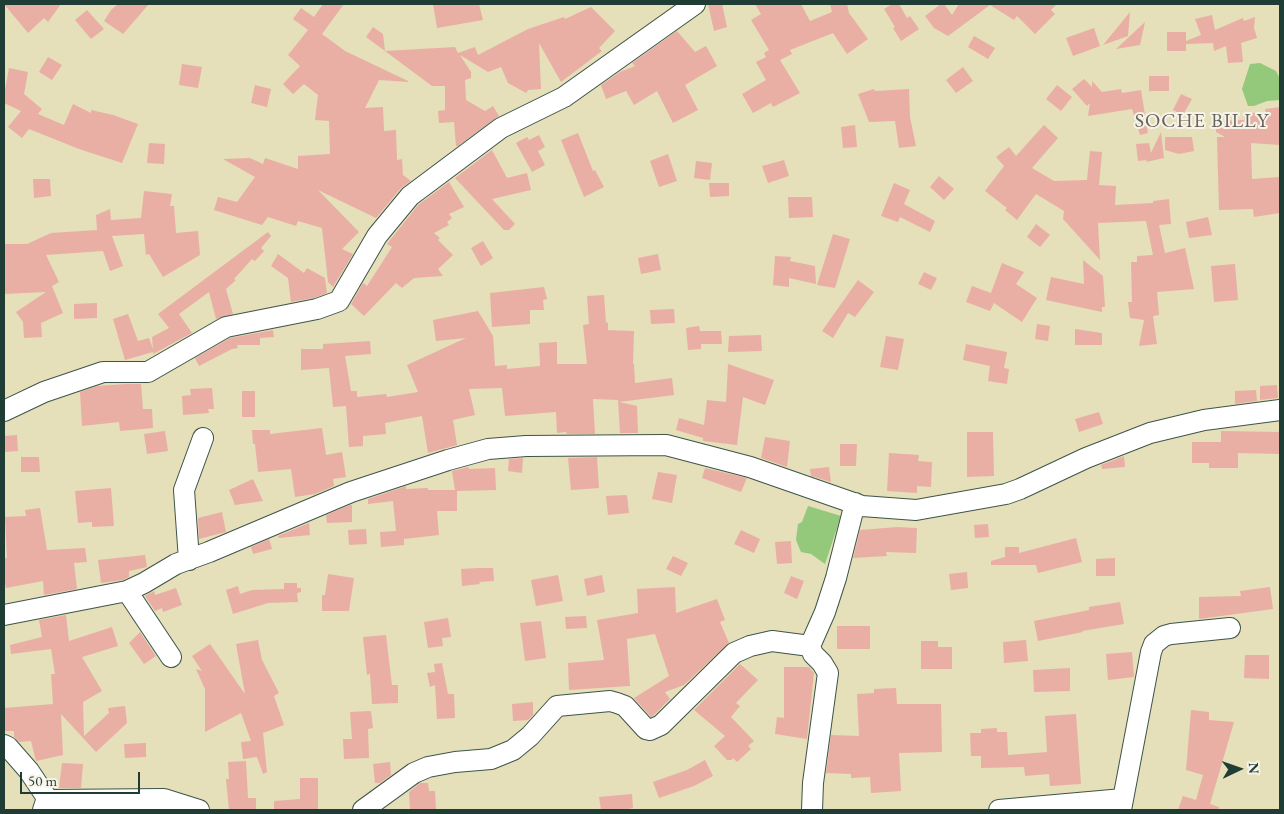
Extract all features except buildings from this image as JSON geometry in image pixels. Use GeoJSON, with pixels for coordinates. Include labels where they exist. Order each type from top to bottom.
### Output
{"type":"FeatureCollection","features":[{"type":"Feature","properties":{"kind":"street"},"geometry":{"type":"LineString","coordinates":[[4,411],[44,392],[102,372],[148,372],[226,327],[317,309],[339,301],[378,236],[410,196],[501,128],[564,96],[695,4]]}},
{"type":"Feature","properties":{"kind":"street"},"geometry":{"type":"LineString","coordinates":[[4,615],[127,591],[170,567],[351,492],[488,449],[651,444],[677,446],[750,467],[862,506],[916,510],[1006,494],[1086,458],[1150,433],[1204,420],[1280,410]]}},
{"type":"Feature","properties":{"kind":"street"},"geometry":{"type":"LineString","coordinates":[[189,560],[184,490],[203,438]]}},
{"type":"Feature","properties":{"kind":"street"},"geometry":{"type":"LineString","coordinates":[[812,810],[813,783],[828,673],[813,654],[810,646],[825,612],[836,578],[855,503]]}},
{"type":"Feature","properties":{"kind":"street"},"geometry":{"type":"LineString","coordinates":[[127,591],[171,656]]}},
{"type":"Feature","properties":{"kind":"street"},"geometry":{"type":"LineString","coordinates":[[998,810],[1122,805],[1154,644],[1164,636],[1171,634],[1230,628]]}},
{"type":"Feature","properties":{"kind":"street"},"geometry":{"type":"LineString","coordinates":[[363,810],[414,773],[428,767],[455,762],[491,759],[513,750],[530,736],[557,706],[617,703],[625,706],[646,729],[650,730],[661,725],[734,653],[750,646],[772,642],[810,646]]}},
{"type":"Feature","properties":{"kind":"street"},"geometry":{"type":"LineString","coordinates":[[4,745],[29,771],[45,804],[52,800],[164,799],[189,809]]}},
{"type":"Feature","properties":{"kind":"green space"},"geometry":{"type":"Polygon","coordinates":[[[1260,63],[1276,71],[1280,79],[1280,100],[1248,106],[1242,89],[1250,64],[1260,63]]]}},
{"type":"Feature","properties":{"kind":"green space"},"geometry":{"type":"Polygon","coordinates":[[[808,506],[841,516],[825,564],[811,554],[801,552],[796,540],[798,524],[802,522],[808,506]]]}},
{"type":"Feature","properties":{"kind":"district","name":"SOCHE BILLY"},"geometry":{"type":"Point","coordinates":[1202,122]}}]}
